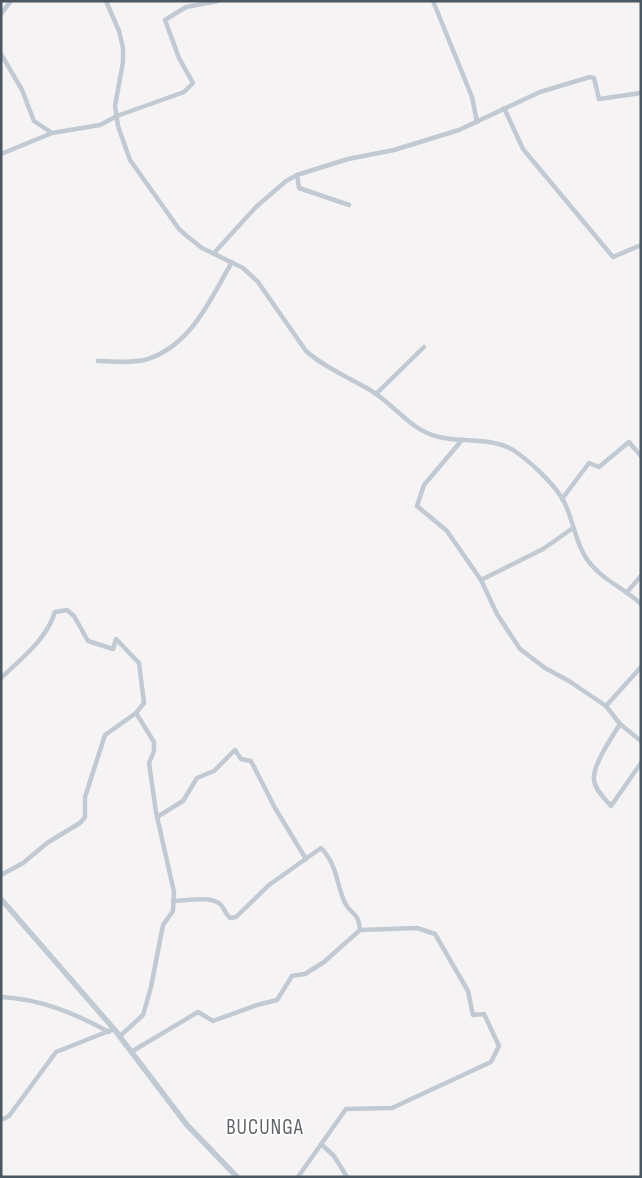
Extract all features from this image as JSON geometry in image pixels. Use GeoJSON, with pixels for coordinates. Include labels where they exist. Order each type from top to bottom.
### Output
{"type":"FeatureCollection","features":[{"type":"Feature","properties":{"kind":"street"},"geometry":{"type":"LineString","coordinates":[[1,14],[11,1]]}},
{"type":"Feature","properties":{"kind":"street"},"geometry":{"type":"LineString","coordinates":[[106,1],[119,31],[123,48],[123,62],[115,106],[123,142],[130,160],[188,237],[202,248],[243,268],[258,282],[306,351],[315,359],[376,394],[405,419],[427,433],[439,437],[502,445],[511,449],[534,468],[562,499],[586,558],[600,575],[616,586],[628,591],[641,604]]}},
{"type":"Feature","properties":{"kind":"street"},"geometry":{"type":"LineString","coordinates":[[1,154],[52,133],[100,125],[117,116],[184,92],[193,83],[179,58],[165,20],[186,7],[218,1]]}},
{"type":"Feature","properties":{"kind":"street"},"geometry":{"type":"LineString","coordinates":[[433,1],[472,97],[477,122]]}},
{"type":"Feature","properties":{"kind":"street"},"geometry":{"type":"LineString","coordinates":[[1,54],[22,90],[34,121],[52,133]]}},
{"type":"Feature","properties":{"kind":"street"},"geometry":{"type":"LineString","coordinates":[[214,253],[256,207],[286,181],[296,175],[348,159],[394,150],[459,130],[540,92],[590,77],[594,78],[599,99],[641,93]]}},
{"type":"Feature","properties":{"kind":"street"},"geometry":{"type":"LineString","coordinates":[[504,108],[523,149],[613,257],[641,245]]}},
{"type":"Feature","properties":{"kind":"street"},"geometry":{"type":"LineString","coordinates":[[296,175],[299,188],[349,205]]}},
{"type":"Feature","properties":{"kind":"street"},"geometry":{"type":"LineString","coordinates":[[98,361],[126,362],[148,358],[175,345],[194,328],[232,262]]}},
{"type":"Feature","properties":{"kind":"street"},"geometry":{"type":"LineString","coordinates":[[376,394],[424,347]]}},
{"type":"Feature","properties":{"kind":"street"},"geometry":{"type":"LineString","coordinates":[[462,440],[424,485],[417,506],[447,532],[481,580],[497,614],[520,649],[545,668],[569,681],[606,706],[620,724],[641,741]]}},
{"type":"Feature","properties":{"kind":"street"},"geometry":{"type":"LineString","coordinates":[[562,499],[589,463],[599,467],[629,442],[641,456]]}},
{"type":"Feature","properties":{"kind":"street"},"geometry":{"type":"LineString","coordinates":[[481,580],[543,549],[573,528]]}},
{"type":"Feature","properties":{"kind":"street"},"geometry":{"type":"LineString","coordinates":[[628,591],[641,576]]}},
{"type":"Feature","properties":{"kind":"street"},"geometry":{"type":"LineString","coordinates":[[1,678],[36,644],[50,626],[55,612],[67,610],[74,616],[88,641],[113,649],[116,639],[139,662],[144,703],[136,713],[105,735],[85,797],[85,817],[80,823],[47,843],[22,863],[1,875]]}},
{"type":"Feature","properties":{"kind":"street"},"geometry":{"type":"LineString","coordinates":[[606,706],[641,667]]}},
{"type":"Feature","properties":{"kind":"street"},"geometry":{"type":"LineString","coordinates":[[120,1036],[143,1015],[150,995],[163,925],[173,911],[174,892],[157,817],[150,763],[154,751],[154,742],[136,713]]}},
{"type":"Feature","properties":{"kind":"street"},"geometry":{"type":"LineString","coordinates":[[620,724],[595,770],[593,781],[599,792],[611,806],[641,763]]}},
{"type":"Feature","properties":{"kind":"street"},"geometry":{"type":"LineString","coordinates":[[157,817],[183,800],[196,778],[214,770],[235,750],[241,759],[251,761],[306,859]]}},
{"type":"Feature","properties":{"kind":"street"},"geometry":{"type":"LineString","coordinates":[[173,901],[214,900],[222,905],[230,918],[236,917],[269,885],[322,848],[331,857],[346,904],[359,917],[360,930]]}},
{"type":"Feature","properties":{"kind":"street"},"geometry":{"type":"LineString","coordinates":[[1,899],[112,1031]]}},
{"type":"Feature","properties":{"kind":"street"},"geometry":{"type":"LineString","coordinates":[[131,1052],[198,1012],[213,1020],[257,1004],[277,1000],[292,976],[305,974],[324,962],[360,930],[417,928],[435,934],[468,991],[473,1015],[484,1014],[499,1046],[491,1062],[392,1108],[346,1109],[298,1177]]}},
{"type":"Feature","properties":{"kind":"street"},"geometry":{"type":"LineString","coordinates":[[1,997],[27,998],[76,1014],[120,1036],[186,1125],[237,1177]]}},
{"type":"Feature","properties":{"kind":"street"},"geometry":{"type":"LineString","coordinates":[[1,1120],[9,1116],[56,1052],[112,1031]]}},
{"type":"Feature","properties":{"kind":"street"},"geometry":{"type":"LineString","coordinates":[[321,1144],[334,1156],[347,1177]]}},
{"type":"Feature","properties":{"kind":"district","name":"BUCUNGA"},"geometry":{"type":"Point","coordinates":[265,1127]}}]}
